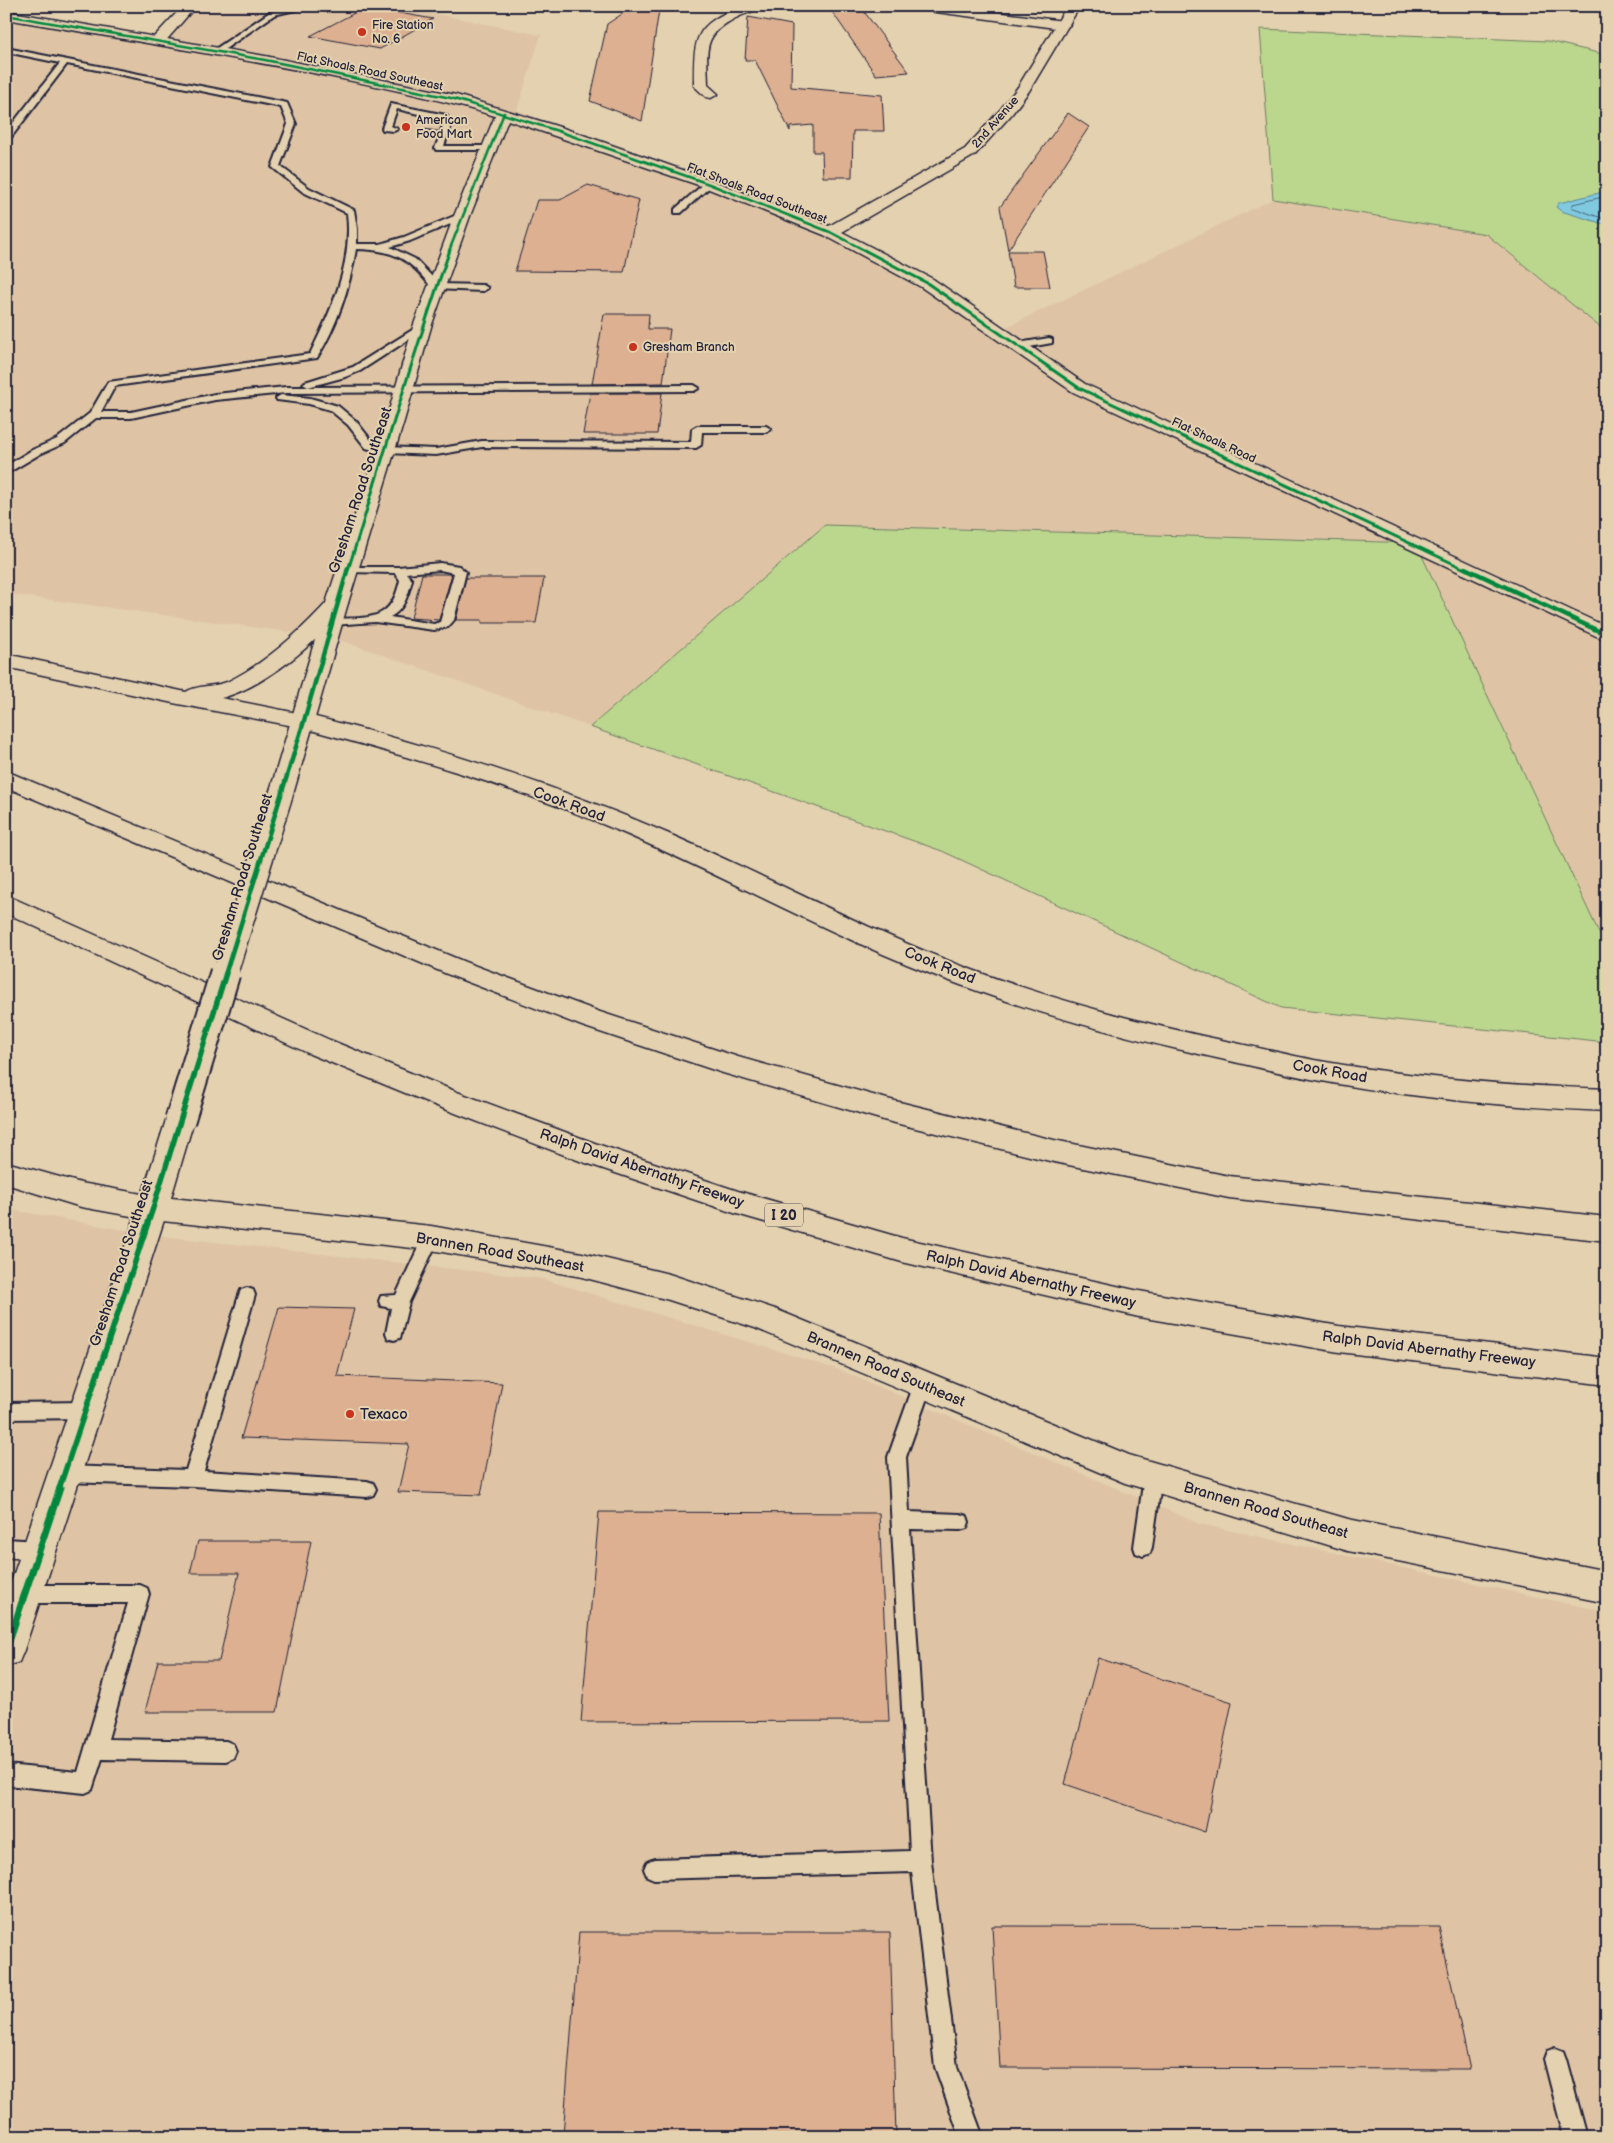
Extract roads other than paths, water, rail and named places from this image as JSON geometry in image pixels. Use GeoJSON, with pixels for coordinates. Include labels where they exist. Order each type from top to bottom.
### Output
{"type":"FeatureCollection","features":[{"type":"Feature","properties":{"kind":"main road"},"geometry":{"type":"LineString","coordinates":[[158,41],[190,6]]}},
{"type":"Feature","properties":{"kind":"main road"},"geometry":{"type":"LineString","coordinates":[[711,94],[700,86],[703,39],[713,28],[739,11],[755,6]]}},
{"type":"Feature","properties":{"kind":"main road"},"geometry":{"type":"LineString","coordinates":[[921,6],[1063,25]]}},
{"type":"Feature","properties":{"kind":"main road","name":"2nd Avenue"},"geometry":{"type":"LineString","coordinates":[[830,232],[970,152],[1006,112],[1024,88],[1074,6]]}},
{"type":"Feature","properties":{"kind":"main road","name":"Flat Shoals Road Southeast"},"geometry":{"type":"LineString","coordinates":[[10,16],[383,82],[432,104],[504,113],[709,184],[830,232]]}},
{"type":"Feature","properties":{"kind":"main road","name":"Gresham Road Southeast"},"geometry":{"type":"LineString","coordinates":[[6,1650],[153,1208],[304,721],[334,613],[386,450],[422,327],[462,216],[504,113]]}},
{"type":"Feature","properties":{"kind":"main road"},"geometry":{"type":"LineString","coordinates":[[490,148],[517,135],[558,131]]}},
{"type":"Feature","properties":{"kind":"main road","name":"Flat Shoals Road"},"geometry":{"type":"LineString","coordinates":[[830,232],[927,283],[1079,388],[1607,635]]}},
{"type":"Feature","properties":{"kind":"main road"},"geometry":{"type":"LineString","coordinates":[[6,660],[173,696],[214,693],[249,680],[334,613]]}},
{"type":"Feature","properties":{"kind":"main road","name":"Cook Road"},"geometry":{"type":"LineString","coordinates":[[173,696],[304,721],[492,775],[617,821],[961,976],[1153,1035],[1324,1072],[1449,1089],[1607,1100]]}},
{"type":"Feature","properties":{"kind":"main road"},"geometry":{"type":"LineString","coordinates":[[6,778],[420,953],[590,1019],[732,1066],[887,1110],[1054,1151],[1229,1187],[1506,1220],[1607,1229]]}},
{"type":"Feature","properties":{"kind":"main road","name":"Ralph David Abernathy Freeway"},"geometry":{"type":"LineString","coordinates":[[6,903],[320,1047],[590,1153],[737,1202],[884,1245],[1139,1304],[1339,1338],[1607,1372]]}},
{"type":"Feature","properties":{"kind":"main road","name":"Brannen Road Southeast"},"geometry":{"type":"LineString","coordinates":[[6,1173],[81,1195],[153,1208],[431,1238],[582,1266],[669,1287],[764,1318],[1125,1468],[1153,1477],[1348,1535],[1607,1588]]}},
{"type":"Feature","properties":{"kind":"lane"},"geometry":{"type":"LineString","coordinates":[[215,52],[272,13],[309,6]]}},
{"type":"Feature","properties":{"kind":"lane"},"geometry":{"type":"LineString","coordinates":[[6,50],[284,105],[292,124],[276,167],[306,190],[351,212],[353,222],[352,246],[338,302],[314,356],[111,384],[94,415],[60,441],[36,452],[6,471]]}},
{"type":"Feature","properties":{"kind":"lane"},"geometry":{"type":"LineString","coordinates":[[6,138],[65,62]]}},
{"type":"Feature","properties":{"kind":"lane"},"geometry":{"type":"LineString","coordinates":[[394,129],[386,128],[394,117],[394,106],[432,104],[448,123],[442,126],[443,136],[439,148],[490,148]]}},
{"type":"Feature","properties":{"kind":"lane"},"geometry":{"type":"LineString","coordinates":[[426,133],[443,136]]}},
{"type":"Feature","properties":{"kind":"lane"},"geometry":{"type":"LineString","coordinates":[[678,210],[709,184]]}},
{"type":"Feature","properties":{"kind":"lane"},"geometry":{"type":"LineString","coordinates":[[352,246],[381,246],[407,240],[462,216]]}},
{"type":"Feature","properties":{"kind":"lane"},"geometry":{"type":"LineString","coordinates":[[381,246],[407,256],[422,268],[436,286],[483,288]]}},
{"type":"Feature","properties":{"kind":"lane"},"geometry":{"type":"LineString","coordinates":[[286,390],[346,374],[372,360],[397,341],[422,327]]}},
{"type":"Feature","properties":{"kind":"lane"},"geometry":{"type":"LineString","coordinates":[[1018,346],[1049,341]]}},
{"type":"Feature","properties":{"kind":"lane"},"geometry":{"type":"LineString","coordinates":[[94,415],[132,415],[206,399],[286,390],[694,388]]}},
{"type":"Feature","properties":{"kind":"lane"},"geometry":{"type":"LineString","coordinates":[[260,392],[278,398],[310,401],[334,408],[352,423],[370,446],[386,450],[436,452],[482,444],[696,445],[697,429],[766,429]]}},
{"type":"Feature","properties":{"kind":"lane"},"geometry":{"type":"LineString","coordinates":[[334,613],[434,626],[444,625],[448,620],[460,572],[456,568],[447,566],[398,570],[348,569]]}},
{"type":"Feature","properties":{"kind":"lane"},"geometry":{"type":"LineString","coordinates":[[376,619],[398,608],[404,594],[406,580],[398,570]]}},
{"type":"Feature","properties":{"kind":"lane"},"geometry":{"type":"LineString","coordinates":[[394,1333],[394,1302],[431,1238]]}},
{"type":"Feature","properties":{"kind":"lane"},"geometry":{"type":"LineString","coordinates":[[193,1478],[247,1295]]}},
{"type":"Feature","properties":{"kind":"lane"},"geometry":{"type":"LineString","coordinates":[[923,1384],[897,1457],[921,1861],[946,2067],[972,2137]]}},
{"type":"Feature","properties":{"kind":"lane"},"geometry":{"type":"LineString","coordinates":[[6,1411],[86,1410]]}},
{"type":"Feature","properties":{"kind":"lane"},"geometry":{"type":"LineString","coordinates":[[65,1474],[193,1478],[367,1489]]}},
{"type":"Feature","properties":{"kind":"lane"},"geometry":{"type":"LineString","coordinates":[[1143,1547],[1153,1477]]}},
{"type":"Feature","properties":{"kind":"lane"},"geometry":{"type":"LineString","coordinates":[[901,1520],[960,1522]]}},
{"type":"Feature","properties":{"kind":"lane"},"geometry":{"type":"LineString","coordinates":[[6,1548],[39,1550]]}},
{"type":"Feature","properties":{"kind":"lane"},"geometry":{"type":"LineString","coordinates":[[6,1775],[85,1782],[140,1594],[25,1594]]}},
{"type":"Feature","properties":{"kind":"lane"},"geometry":{"type":"LineString","coordinates":[[94,1749],[226,1751]]}},
{"type":"Feature","properties":{"kind":"lane"},"geometry":{"type":"LineString","coordinates":[[654,1869],[921,1861]]}},
{"type":"Feature","properties":{"kind":"lane"},"geometry":{"type":"LineString","coordinates":[[1555,2059],[1576,2137]]}},
{"type":"Feature","properties":{"kind":"water"},"geometry":{"type":"Polygon","coordinates":[[[1607,191],[1607,225],[1561,211],[1556,207],[1559,203],[1607,191]]]}},
{"type":"Feature","properties":{"kind":"place","name":"Fire Station No. 6"},"geometry":{"type":"Point","coordinates":[362,32]}},
{"type":"Feature","properties":{"kind":"place","name":"American Food Mart"},"geometry":{"type":"Point","coordinates":[406,127]}},
{"type":"Feature","properties":{"kind":"place","name":"Gresham Branch"},"geometry":{"type":"Point","coordinates":[633,347]}},
{"type":"Feature","properties":{"kind":"place","name":"Texaco"},"geometry":{"type":"Point","coordinates":[350,1414]}}]}
